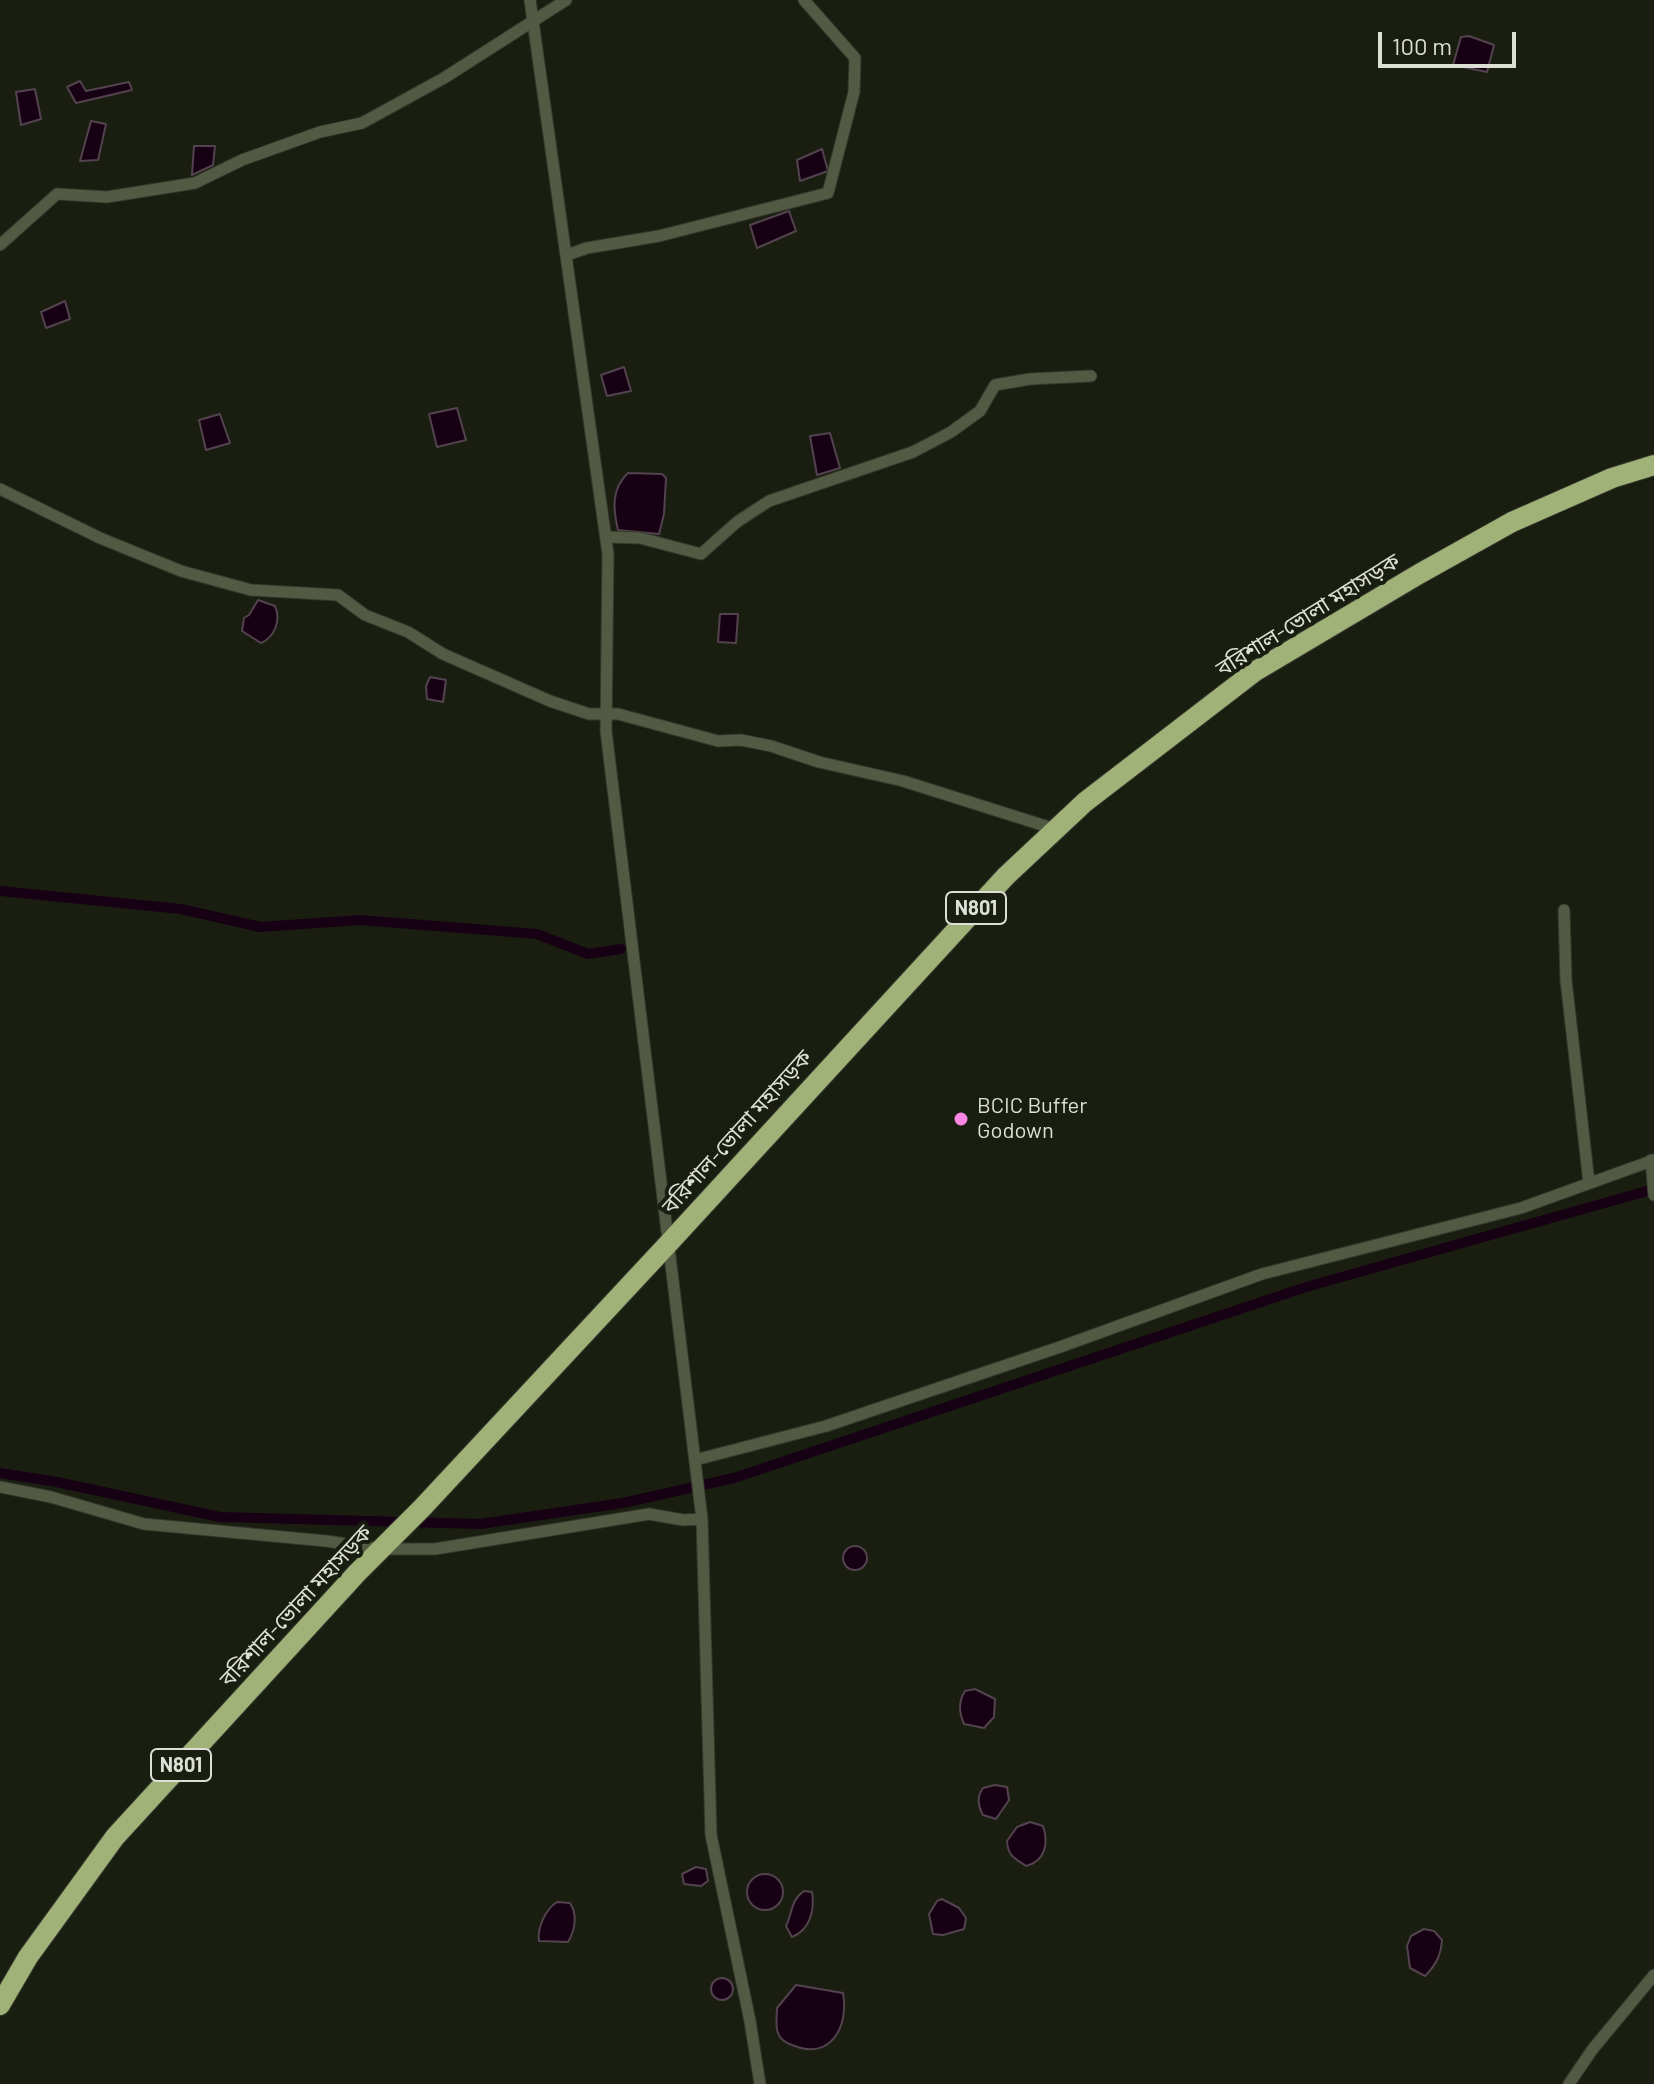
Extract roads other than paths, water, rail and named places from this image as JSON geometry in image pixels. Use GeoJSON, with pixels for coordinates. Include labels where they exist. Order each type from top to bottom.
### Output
{"type":"FeatureCollection","features":[{"type":"Feature","properties":{"kind":"highway","name":"বরিশাল-ভোলা মহাসড়ক"},"geometry":{"type":"LineString","coordinates":[[0,2005],[28,1957],[115,1837],[1006,876],[1055,829],[1254,672],[1512,522],[1612,478],[1654,465]]}},
{"type":"Feature","properties":{"kind":"street"},"geometry":{"type":"LineString","coordinates":[[530,0],[608,554],[608,746],[700,1493],[711,1835],[760,2084]]}},
{"type":"Feature","properties":{"kind":"street"},"geometry":{"type":"LineString","coordinates":[[0,245],[57,194],[107,197],[195,183],[242,160],[307,136],[362,123],[444,78],[566,0]]}},
{"type":"Feature","properties":{"kind":"street"},"geometry":{"type":"LineString","coordinates":[[567,255],[587,248],[659,236],[828,193],[854,92],[855,58],[804,0]]}},
{"type":"Feature","properties":{"kind":"street"},"geometry":{"type":"LineString","coordinates":[[606,537],[640,538],[701,554],[737,522],[769,501],[913,452],[951,432],[980,411],[995,385],[1030,379],[1091,376]]}},
{"type":"Feature","properties":{"kind":"street"},"geometry":{"type":"LineString","coordinates":[[0,489],[100,538],[181,571],[251,590],[338,595],[365,615],[408,632],[443,654],[550,701],[589,714],[641,720],[718,741],[741,740],[771,746],[819,762],[903,781],[1055,829]]}},
{"type":"Feature","properties":{"kind":"street"},"geometry":{"type":"LineString","coordinates":[[1564,910],[1566,980],[1589,1183]]}},
{"type":"Feature","properties":{"kind":"street"},"geometry":{"type":"LineString","coordinates":[[696,1464],[826,1426],[1060,1347],[1262,1274],[1521,1208],[1653,1164],[1654,1195]]}},
{"type":"Feature","properties":{"kind":"street"},"geometry":{"type":"LineString","coordinates":[[0,1487],[51,1497],[144,1524],[384,1547],[435,1549],[649,1514],[683,1520],[702,1519]]}},
{"type":"Feature","properties":{"kind":"street"},"geometry":{"type":"LineString","coordinates":[[1569,2084],[1592,2050],[1654,1975]]}},
{"type":"Feature","properties":{"kind":"waterway"},"geometry":{"type":"LineString","coordinates":[[0,891],[181,909],[260,927],[360,920],[537,934],[588,954],[621,949]]}},
{"type":"Feature","properties":{"kind":"waterway"},"geometry":{"type":"LineString","coordinates":[[0,1473],[220,1517],[480,1524],[623,1503],[734,1478],[1306,1287],[1654,1189]]}},
{"type":"Feature","properties":{"kind":"place","name":"BCIC Buffer Godown"},"geometry":{"type":"Point","coordinates":[961,1119]}}]}
